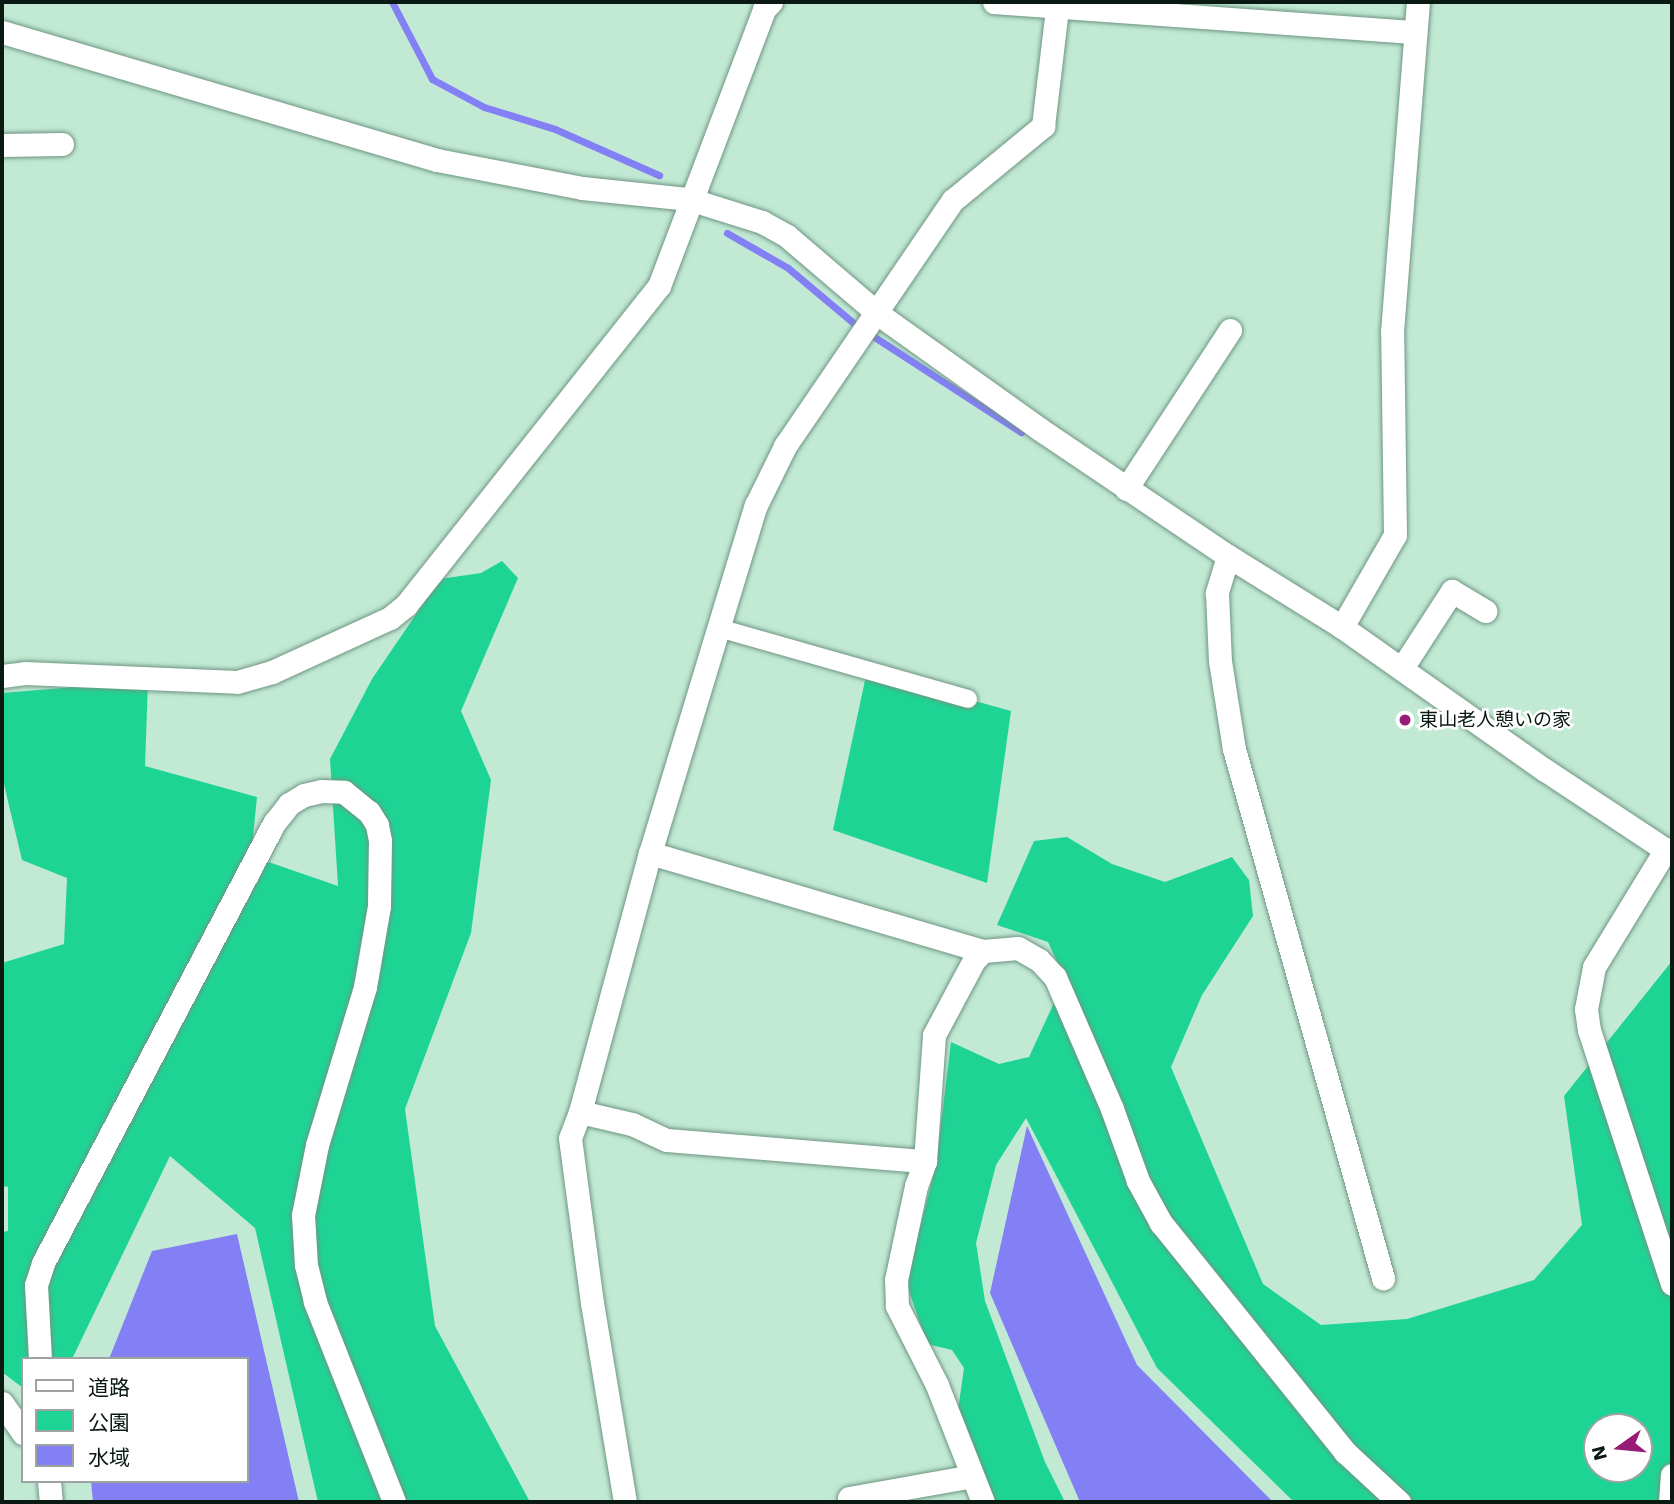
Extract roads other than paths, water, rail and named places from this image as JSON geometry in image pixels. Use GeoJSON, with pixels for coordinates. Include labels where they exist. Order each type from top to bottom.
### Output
{"type":"FeatureCollection","features":[{"type":"Feature","properties":{"kind":"street"},"geometry":{"type":"LineString","coordinates":[[2,676],[24,673],[237,682],[271,672],[390,618],[406,605],[659,286],[689,199],[764,9],[771,2]]}},
{"type":"Feature","properties":{"kind":"street"},"geometry":{"type":"LineString","coordinates":[[994,2],[1415,32]]}},
{"type":"Feature","properties":{"kind":"street"},"geometry":{"type":"LineString","coordinates":[[1342,627],[1395,535],[1392,332],[1418,2]]}},
{"type":"Feature","properties":{"kind":"street"},"geometry":{"type":"LineString","coordinates":[[625,1502],[592,1303],[570,1138],[580,1112],[650,853],[756,505],[785,446],[953,200],[1042,126],[1058,8]]}},
{"type":"Feature","properties":{"kind":"street"},"geometry":{"type":"LineString","coordinates":[[2,32],[437,160],[582,188],[689,199],[762,222],[787,236],[877,313],[1126,489],[1342,627],[1545,770],[1669,851],[1594,967],[1586,1009],[1589,1030],[1672,1284]]}},
{"type":"Feature","properties":{"kind":"street"},"geometry":{"type":"LineString","coordinates":[[2,145],[62,144]]}},
{"type":"Feature","properties":{"kind":"street"},"geometry":{"type":"LineString","coordinates":[[1126,489],[1230,330]]}},
{"type":"Feature","properties":{"kind":"street"},"geometry":{"type":"LineString","coordinates":[[1228,556],[1217,593],[1220,661],[1234,749],[1383,1278]]}},
{"type":"Feature","properties":{"kind":"street"},"geometry":{"type":"LineString","coordinates":[[1402,668],[1452,592],[1485,611]]}},
{"type":"Feature","properties":{"kind":"street"},"geometry":{"type":"LineString","coordinates":[[719,628],[968,699]]}},
{"type":"Feature","properties":{"kind":"street"},"geometry":{"type":"LineString","coordinates":[[40,1357],[36,1285],[43,1263],[275,822],[289,804],[304,794],[321,790],[344,792],[364,806],[377,825],[380,841],[379,906],[365,987],[317,1145],[303,1215],[305,1252],[315,1302],[394,1502]]}},
{"type":"Feature","properties":{"kind":"street"},"geometry":{"type":"LineString","coordinates":[[650,853],[983,951],[1018,948],[1038,960],[1055,977],[1112,1109],[1138,1181],[1161,1223],[1345,1452],[1399,1502]]}},
{"type":"Feature","properties":{"kind":"street"},"geometry":{"type":"LineString","coordinates":[[983,951],[962,979],[934,1035],[925,1161],[896,1280],[897,1306],[937,1384],[983,1502]]}},
{"type":"Feature","properties":{"kind":"street"},"geometry":{"type":"LineString","coordinates":[[580,1112],[632,1124],[667,1140],[925,1161]]}},
{"type":"Feature","properties":{"kind":"street"},"geometry":{"type":"LineString","coordinates":[[2,1403],[21,1430]]}},
{"type":"Feature","properties":{"kind":"street"},"geometry":{"type":"LineString","coordinates":[[1670,1502],[1672,1475]]}},
{"type":"Feature","properties":{"kind":"street"},"geometry":{"type":"LineString","coordinates":[[849,1498],[972,1476]]}},
{"type":"Feature","properties":{"kind":"street"},"geometry":{"type":"LineString","coordinates":[[49,1483],[51,1502]]}},
{"type":"Feature","properties":{"kind":"water"},"geometry":{"type":"Polygon","coordinates":[[[1027,1126],[1137,1365],[1273,1502],[1080,1502],[990,1293],[1027,1126]]]}},
{"type":"Feature","properties":{"kind":"water"},"geometry":{"type":"Polygon","coordinates":[[[237,1234],[299,1502],[93,1502],[91,1483],[248,1483],[248,1357],[110,1357],[152,1251],[237,1234]]]}},
{"type":"Feature","properties":{"kind":"waterway"},"geometry":{"type":"LineString","coordinates":[[392,2],[432,79],[484,107],[555,129],[659,175]]}},
{"type":"Feature","properties":{"kind":"waterway"},"geometry":{"type":"LineString","coordinates":[[727,233],[788,268],[856,325],[1021,432]]}},
{"type":"Feature","properties":{"kind":"place","name":"東山老人憩いの家"},"geometry":{"type":"Point","coordinates":[1405,720]}}]}
